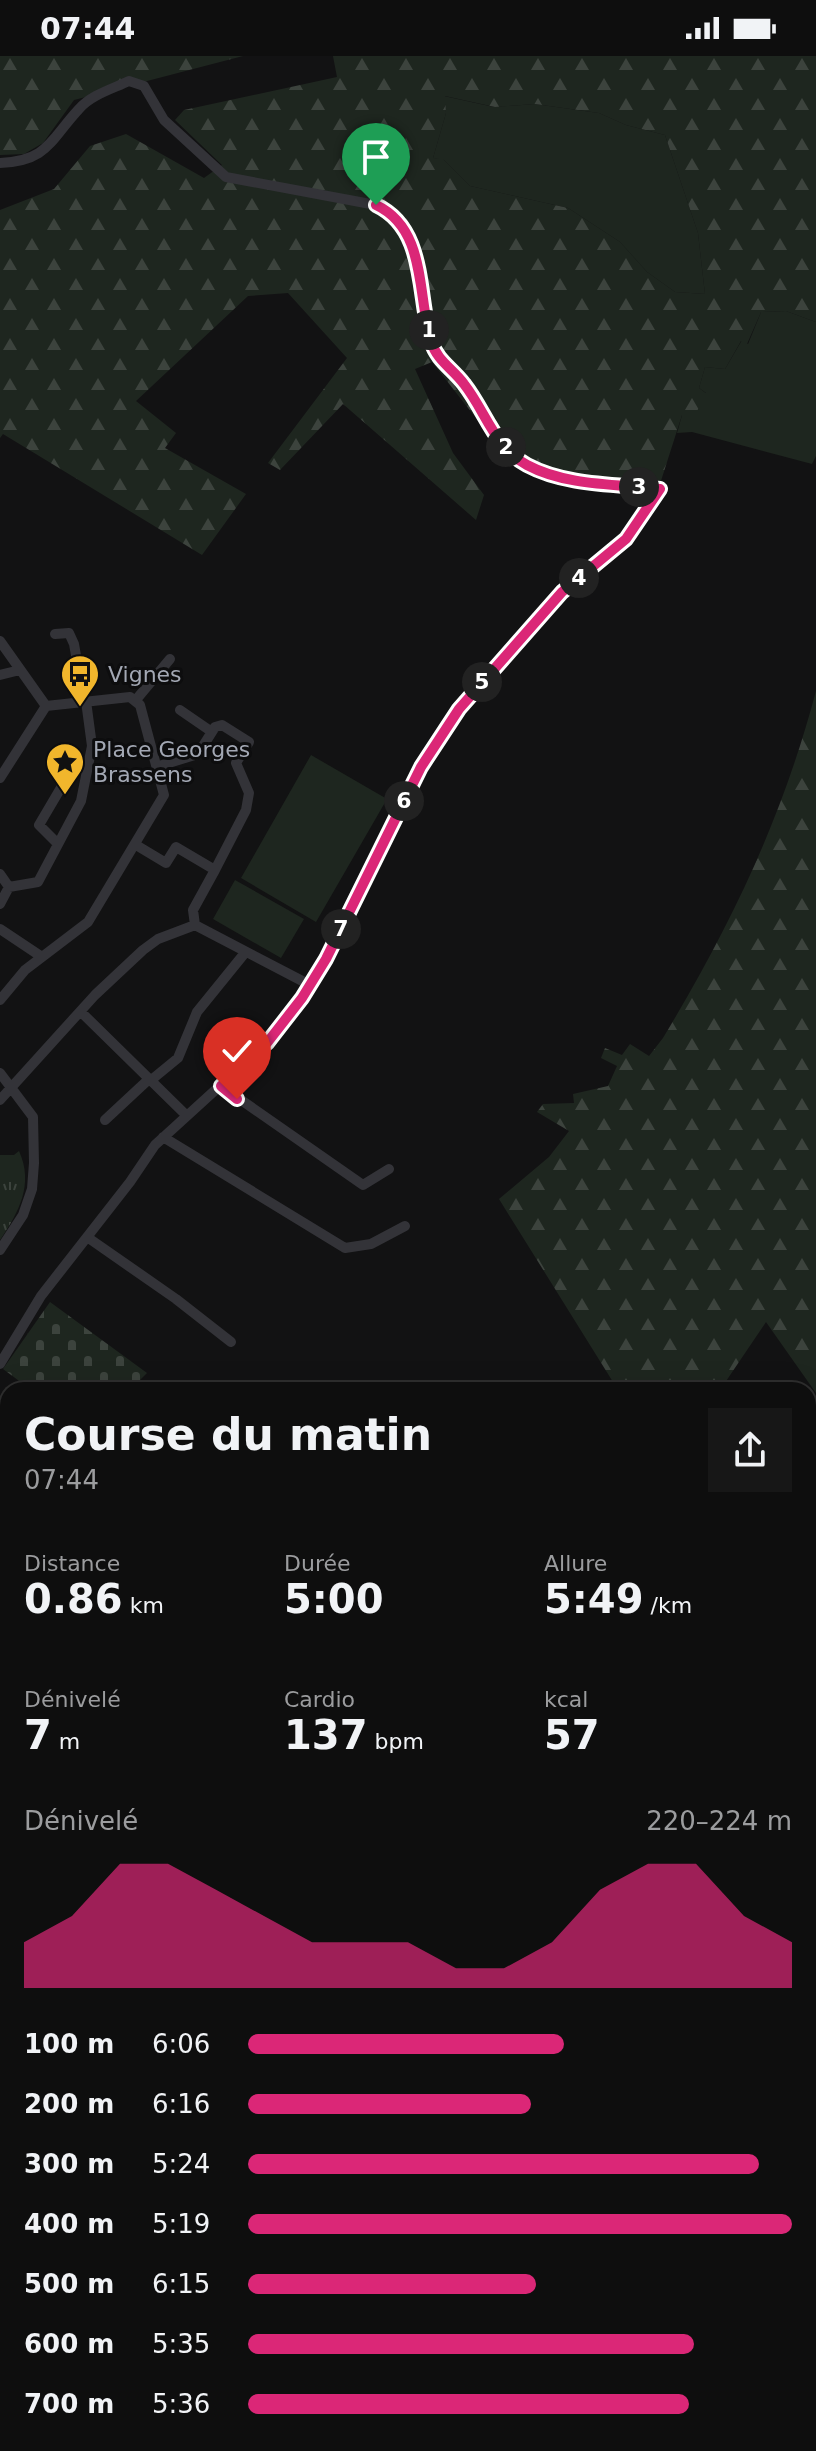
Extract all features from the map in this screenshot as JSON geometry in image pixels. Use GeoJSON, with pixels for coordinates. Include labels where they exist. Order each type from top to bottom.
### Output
{"type":"FeatureCollection","features":[{"type":"Feature","properties":{"kind":"street"},"geometry":{"type":"LineString","coordinates":[[0,163],[23,162],[44,151],[79,109],[97,96],[129,81],[149,89],[164,120],[226,177],[376,205],[400,221],[412,243],[431,341],[439,359],[463,381],[494,434],[526,465],[577,481],[660,489],[626,539],[562,592],[459,709],[421,767],[310,985],[267,1043],[163,1137],[41,1296],[0,1364]]}},
{"type":"Feature","properties":{"kind":"street"},"geometry":{"type":"LineString","coordinates":[[9,887],[38,882],[81,801],[92,746],[74,644],[69,633],[55,634]]}},
{"type":"Feature","properties":{"kind":"street"},"geometry":{"type":"LineString","coordinates":[[0,641],[46,706]]}},
{"type":"Feature","properties":{"kind":"street"},"geometry":{"type":"LineString","coordinates":[[135,701],[170,659]]}},
{"type":"Feature","properties":{"kind":"street"},"geometry":{"type":"LineString","coordinates":[[0,675],[20,670]]}},
{"type":"Feature","properties":{"kind":"street"},"geometry":{"type":"LineString","coordinates":[[0,1000],[25,970],[88,922],[164,795],[159,766],[140,705],[130,697],[46,706]]}},
{"type":"Feature","properties":{"kind":"street"},"geometry":{"type":"LineString","coordinates":[[0,778],[46,706]]}},
{"type":"Feature","properties":{"kind":"street"},"geometry":{"type":"LineString","coordinates":[[180,710],[212,732]]}},
{"type":"Feature","properties":{"kind":"street"},"geometry":{"type":"LineString","coordinates":[[159,766],[198,754],[212,732],[222,725],[249,742],[236,763],[249,793],[246,810],[193,910],[195,925]]}},
{"type":"Feature","properties":{"kind":"street"},"geometry":{"type":"LineString","coordinates":[[57,843],[39,825],[72,769],[86,769]]}},
{"type":"Feature","properties":{"kind":"street"},"geometry":{"type":"LineString","coordinates":[[136,845],[166,863],[176,847],[215,870]]}},
{"type":"Feature","properties":{"kind":"street"},"geometry":{"type":"LineString","coordinates":[[0,874],[9,887]]}},
{"type":"Feature","properties":{"kind":"street"},"geometry":{"type":"LineString","coordinates":[[0,904],[9,887]]}},
{"type":"Feature","properties":{"kind":"street"},"geometry":{"type":"LineString","coordinates":[[195,925],[244,954],[310,985]]}},
{"type":"Feature","properties":{"kind":"street"},"geometry":{"type":"LineString","coordinates":[[0,1100],[82,1013],[95,995],[143,950],[158,939],[195,925]]}},
{"type":"Feature","properties":{"kind":"street"},"geometry":{"type":"LineString","coordinates":[[0,929],[42,957]]}},
{"type":"Feature","properties":{"kind":"street"},"geometry":{"type":"LineString","coordinates":[[105,1120],[178,1058],[197,1012],[244,954]]}},
{"type":"Feature","properties":{"kind":"street"},"geometry":{"type":"LineString","coordinates":[[82,1013],[186,1115]]}},
{"type":"Feature","properties":{"kind":"street"},"geometry":{"type":"LineString","coordinates":[[0,1073],[33,1117],[34,1163],[32,1189],[23,1215],[0,1250]]}},
{"type":"Feature","properties":{"kind":"street"},"geometry":{"type":"LineString","coordinates":[[221,1086],[363,1185],[389,1169]]}},
{"type":"Feature","properties":{"kind":"street"},"geometry":{"type":"LineString","coordinates":[[163,1137],[345,1248],[371,1244],[405,1226]]}},
{"type":"Feature","properties":{"kind":"street"},"geometry":{"type":"LineString","coordinates":[[87,1237],[231,1342]]}},
{"type":"Feature","properties":{"kind":"green space"},"geometry":{"type":"Polygon","coordinates":[[[0,56],[243,56],[74,100],[43,143],[24,154],[0,155],[0,56]]]}},
{"type":"Feature","properties":{"kind":"green space"},"geometry":{"type":"Polygon","coordinates":[[[333,56],[816,56],[816,322],[786,311],[761,312],[747,344],[741,341],[725,369],[705,367],[699,388],[707,394],[694,416],[682,415],[659,487],[555,473],[501,450],[432,362],[415,369],[453,453],[484,495],[476,520],[343,404],[280,470],[268,463],[347,358],[288,293],[248,296],[136,401],[176,433],[165,448],[246,494],[202,555],[3,434],[0,438],[0,210],[54,189],[90,146],[126,134],[204,178],[222,165],[175,120],[184,110],[337,77],[333,56]],[[445,96],[446,113],[433,158],[443,159],[470,186],[568,208],[620,242],[647,272],[675,292],[705,294],[698,233],[665,135],[626,125],[599,113],[535,104],[495,107],[445,96]]]}},
{"type":"Feature","properties":{"kind":"green space"},"geometry":{"type":"Polygon","coordinates":[[[444,96],[494,107],[535,104],[599,113],[626,125],[665,135],[698,233],[705,294],[675,292],[647,272],[620,242],[568,208],[470,186],[444,160],[433,158],[446,113],[444,96]]]}},
{"type":"Feature","properties":{"kind":"green space"},"geometry":{"type":"Polygon","coordinates":[[[786,311],[816,322],[816,456],[812,464],[692,432],[677,433],[682,415],[706,393],[699,388],[705,367],[725,369],[742,340],[748,344],[761,312],[786,311]]]}},
{"type":"Feature","properties":{"kind":"green space"},"geometry":{"type":"Polygon","coordinates":[[[816,691],[816,1382],[808,1382],[766,1322],[725,1382],[613,1382],[499,1199],[549,1157],[569,1131],[537,1112],[543,1104],[574,1103],[573,1094],[608,1086],[617,1066],[601,1058],[605,1048],[622,1055],[630,1044],[649,1056],[663,1038],[711,954],[752,870],[771,827],[816,691]]]}},
{"type":"Feature","properties":{"kind":"green space"},"geometry":{"type":"Polygon","coordinates":[[[311,755],[387,799],[316,922],[241,878],[311,755]]]}},
{"type":"Feature","properties":{"kind":"green space"},"geometry":{"type":"Polygon","coordinates":[[[235,880],[304,919],[281,958],[213,919],[235,880]]]}},
{"type":"Feature","properties":{"kind":"green space"},"geometry":{"type":"Polygon","coordinates":[[[19,1151],[25,1186],[13,1219],[0,1240],[0,1155],[14,1155],[19,1151]]]}},
{"type":"Feature","properties":{"kind":"green space"},"geometry":{"type":"Polygon","coordinates":[[[50,1302],[147,1373],[138,1382],[21,1382],[3,1369],[50,1302]]]}},
{"type":"Feature","properties":{"kind":"place","name":"Vignes"},"geometry":{"type":"Point","coordinates":[80,708]}},
{"type":"Feature","properties":{"kind":"place","name":"Place Georges Brassens"},"geometry":{"type":"Point","coordinates":[65,796]}},
{"type":"Feature","properties":{"kind":"route"},"geometry":{"type":"LineString","coordinates":[[237,1099],[221,1086],[267,1043],[302,998],[326,959],[421,767],[459,709],[539,615],[626,539],[660,489],[577,481],[544,473],[526,465],[508,450],[494,434],[463,381],[439,359],[431,341],[412,243],[400,221],[376,205]]}}]}
